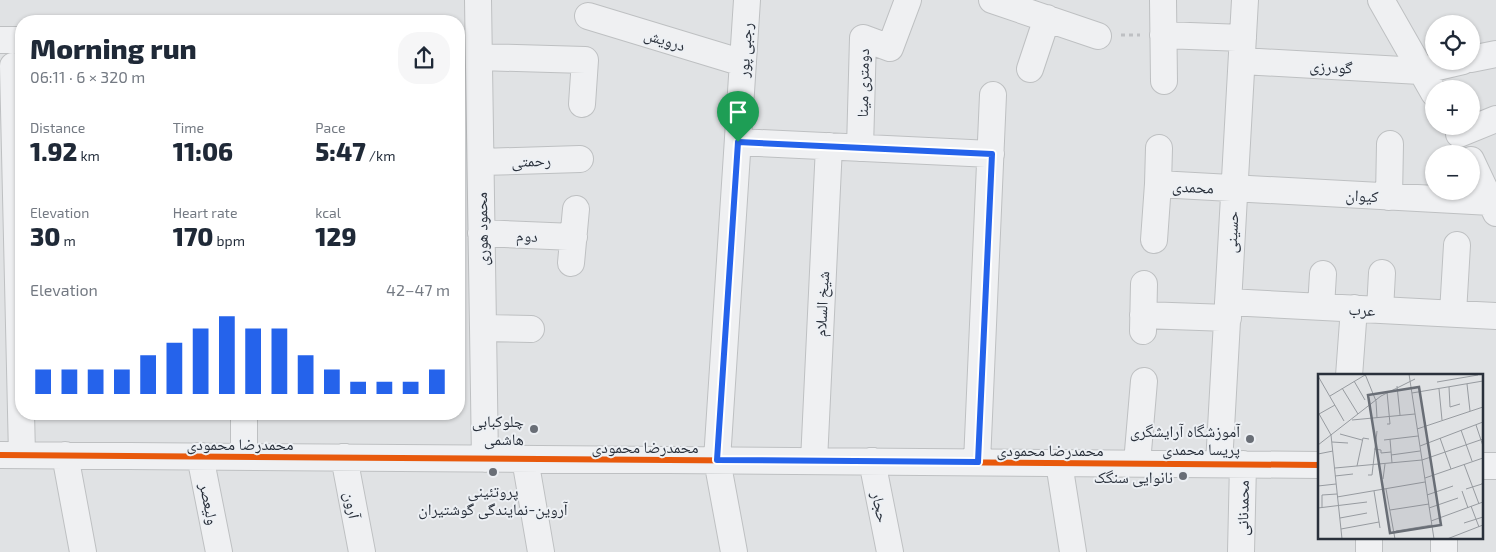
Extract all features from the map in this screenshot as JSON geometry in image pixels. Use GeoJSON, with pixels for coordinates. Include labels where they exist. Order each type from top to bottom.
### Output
{"type":"FeatureCollection","features":[{"type":"Feature","properties":{"kind":"street","name":"محمود هوری"},"geometry":{"type":"LineString","coordinates":[[478,0],[472,45],[481,162],[485,458]]}},
{"type":"Feature","properties":{"kind":"street","name":"رجبی پور"},"geometry":{"type":"LineString","coordinates":[[734,552],[717,460],[747,0]]}},
{"type":"Feature","properties":{"kind":"street","name":"دومتری مینا"},"geometry":{"type":"LineString","coordinates":[[860,148],[863,38],[890,48],[908,0]]}},
{"type":"Feature","properties":{"kind":"street"},"geometry":{"type":"LineString","coordinates":[[992,0],[1098,36]]}},
{"type":"Feature","properties":{"kind":"street"},"geometry":{"type":"LineString","coordinates":[[1163,0],[1164,81]]}},
{"type":"Feature","properties":{"kind":"street","name":"حسینی"},"geometry":{"type":"LineString","coordinates":[[1231,464],[1228,310],[1245,0]]}},
{"type":"Feature","properties":{"kind":"street"},"geometry":{"type":"LineString","coordinates":[[1381,0],[1426,80]]}},
{"type":"Feature","properties":{"kind":"street","name":"درویش"},"geometry":{"type":"LineString","coordinates":[[588,16],[743,63]]}},
{"type":"Feature","properties":{"kind":"street"},"geometry":{"type":"LineString","coordinates":[[1030,69],[1047,18]]}},
{"type":"Feature","properties":{"kind":"street","name":"گودرزی"},"geometry":{"type":"LineString","coordinates":[[1163,35],[1425,82]]}},
{"type":"Feature","properties":{"kind":"street"},"geometry":{"type":"LineString","coordinates":[[0,40],[15,40]]}},
{"type":"Feature","properties":{"kind":"street"},"geometry":{"type":"LineString","coordinates":[[472,45],[586,60],[582,104]]}},
{"type":"Feature","properties":{"kind":"street"},"geometry":{"type":"LineString","coordinates":[[1480,57],[1496,54]]}},
{"type":"Feature","properties":{"kind":"street"},"geometry":{"type":"LineString","coordinates":[[13,66],[15,101]]}},
{"type":"Feature","properties":{"kind":"street","name":"گودرزی"},"geometry":{"type":"LineString","coordinates":[[1431,80],[1448,70]]}},
{"type":"Feature","properties":{"kind":"street"},"geometry":{"type":"LineString","coordinates":[[978,462],[993,95]]}},
{"type":"Feature","properties":{"kind":"street"},"geometry":{"type":"LineString","coordinates":[[1461,138],[1496,118]]}},
{"type":"Feature","properties":{"kind":"street"},"geometry":{"type":"LineString","coordinates":[[738,142],[992,154]]}},
{"type":"Feature","properties":{"kind":"street"},"geometry":{"type":"LineString","coordinates":[[1389,196],[1390,144]]}},
{"type":"Feature","properties":{"kind":"street","name":"شیخ السلام"},"geometry":{"type":"LineString","coordinates":[[814,461],[828,146]]}},
{"type":"Feature","properties":{"kind":"street","name":"محمدی"},"geometry":{"type":"LineString","coordinates":[[1159,148],[1158,184],[1234,188]]}},
{"type":"Feature","properties":{"kind":"street","name":"رحمتی"},"geometry":{"type":"LineString","coordinates":[[481,162],[580,159]]}},
{"type":"Feature","properties":{"kind":"street"},"geometry":{"type":"LineString","coordinates":[[1480,180],[1493,208]]}},
{"type":"Feature","properties":{"kind":"street"},"geometry":{"type":"LineString","coordinates":[[1154,240],[1158,184]]}},
{"type":"Feature","properties":{"kind":"street","name":"کیوان"},"geometry":{"type":"LineString","coordinates":[[1234,188],[1389,196],[1493,208]]}},
{"type":"Feature","properties":{"kind":"street"},"geometry":{"type":"LineString","coordinates":[[571,263],[576,209]]}},
{"type":"Feature","properties":{"kind":"street","name":"دوم"},"geometry":{"type":"LineString","coordinates":[[481,233],[574,237]]}},
{"type":"Feature","properties":{"kind":"street"},"geometry":{"type":"LineString","coordinates":[[1453,313],[1457,245]]}},
{"type":"Feature","properties":{"kind":"street"},"geometry":{"type":"LineString","coordinates":[[1380,310],[1382,273]]}},
{"type":"Feature","properties":{"kind":"street"},"geometry":{"type":"LineString","coordinates":[[1321,307],[1323,274]]}},
{"type":"Feature","properties":{"kind":"street","name":"عرب"},"geometry":{"type":"LineString","coordinates":[[1144,284],[1143,323],[1228,310],[1321,307],[1496,316]]}},
{"type":"Feature","properties":{"kind":"street"},"geometry":{"type":"LineString","coordinates":[[1349,374],[1354,308]]}},
{"type":"Feature","properties":{"kind":"street"},"geometry":{"type":"LineString","coordinates":[[11,455],[15,314]]}},
{"type":"Feature","properties":{"kind":"street"},"geometry":{"type":"LineString","coordinates":[[483,328],[531,329]]}},
{"type":"Feature","properties":{"kind":"street"},"geometry":{"type":"LineString","coordinates":[[1137,463],[1144,381]]}},
{"type":"Feature","properties":{"kind":"street"},"geometry":{"type":"LineString","coordinates":[[244,420],[244,456]]}},
{"type":"Feature","properties":{"kind":"street","name":"محمدرضا محمودی"},"geometry":{"type":"LineString","coordinates":[[11,455],[1318,465]]}},
{"type":"Feature","properties":{"kind":"street"},"geometry":{"type":"LineString","coordinates":[[65,455],[83,552]]}},
{"type":"Feature","properties":{"kind":"street","name":"ولیعصر"},"geometry":{"type":"LineString","coordinates":[[200,456],[219,552]]}},
{"type":"Feature","properties":{"kind":"street","name":"آرون"},"geometry":{"type":"LineString","coordinates":[[344,457],[362,552]]}},
{"type":"Feature","properties":{"kind":"street"},"geometry":{"type":"LineString","coordinates":[[525,459],[541,552]]}},
{"type":"Feature","properties":{"kind":"street","name":"حجار"},"geometry":{"type":"LineString","coordinates":[[872,461],[890,552]]}},
{"type":"Feature","properties":{"kind":"street"},"geometry":{"type":"LineString","coordinates":[[1059,463],[1073,552]]}},
{"type":"Feature","properties":{"kind":"street","name":"محمدنانی"},"geometry":{"type":"LineString","coordinates":[[1231,464],[1241,552]]}},
{"type":"Feature","properties":{"kind":"path"},"geometry":{"type":"LineString","coordinates":[[1098,36],[1163,35]]}},
{"type":"Feature","properties":{"kind":"cycle path"},"geometry":{"type":"LineString","coordinates":[[0,455],[1318,465]]}},
{"type":"Feature","properties":{"kind":"place","name":"چلوکبابی هاشمی"},"geometry":{"type":"Point","coordinates":[534,429]}},
{"type":"Feature","properties":{"kind":"place","name":"آموزشگاه آرایشگری پریسا محمدی"},"geometry":{"type":"Point","coordinates":[1250,439]}},
{"type":"Feature","properties":{"kind":"place","name":"پروتئینی آروین-نمایندگی گوشتیران"},"geometry":{"type":"Point","coordinates":[493,472]}},
{"type":"Feature","properties":{"kind":"place","name":"نانوایی سنگک"},"geometry":{"type":"Point","coordinates":[1183,476]}},
{"type":"Feature","properties":{"kind":"route"},"geometry":{"type":"LineString","coordinates":[[738,142],[992,154],[978,462],[717,460],[738,142]]}}]}
